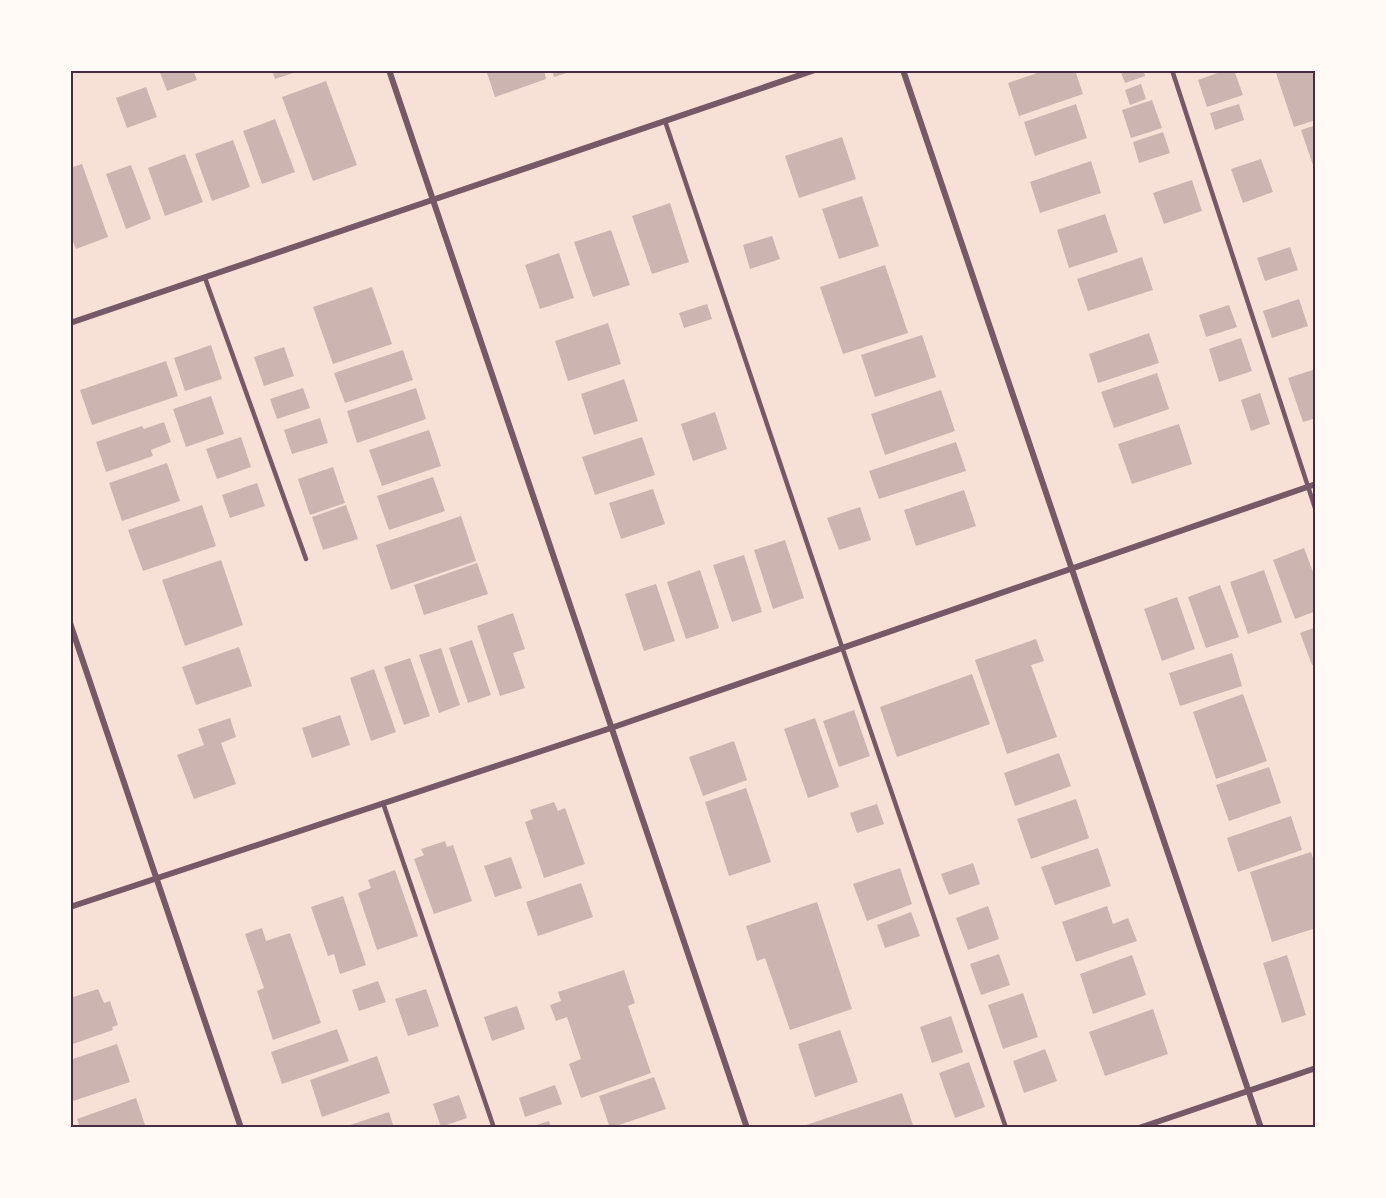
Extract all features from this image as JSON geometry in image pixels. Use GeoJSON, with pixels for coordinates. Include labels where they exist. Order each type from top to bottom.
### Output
{"type":"FeatureCollection","features":[{"type":"Feature","properties":{"kind":"street"},"geometry":{"type":"LineString","coordinates":[[389,70],[747,1128]]}},
{"type":"Feature","properties":{"kind":"street"},"geometry":{"type":"LineString","coordinates":[[70,324],[815,70]]}},
{"type":"Feature","properties":{"kind":"street"},"geometry":{"type":"LineString","coordinates":[[903,70],[1261,1128]]}},
{"type":"Feature","properties":{"kind":"street"},"geometry":{"type":"LineString","coordinates":[[70,907],[611,728],[1316,484]]}},
{"type":"Feature","properties":{"kind":"street"},"geometry":{"type":"LineString","coordinates":[[70,623],[241,1128]]}},
{"type":"Feature","properties":{"kind":"street"},"geometry":{"type":"LineString","coordinates":[[1139,1128],[1316,1068]]}},
{"type":"Feature","properties":{"kind":"lane"},"geometry":{"type":"LineString","coordinates":[[1172,70],[1316,511]]}},
{"type":"Feature","properties":{"kind":"lane"},"geometry":{"type":"LineString","coordinates":[[666,121],[1006,1128]]}},
{"type":"Feature","properties":{"kind":"lane"},"geometry":{"type":"LineString","coordinates":[[205,278],[306,559]]}},
{"type":"Feature","properties":{"kind":"lane"},"geometry":{"type":"LineString","coordinates":[[382,803],[494,1128]]}},
{"type":"Feature","properties":{"kind":"building"},"geometry":{"type":"Polygon","coordinates":[[[159,70],[193,70],[197,80],[167,91],[159,70]]]}},
{"type":"Feature","properties":{"kind":"building"},"geometry":{"type":"Polygon","coordinates":[[[272,70],[299,70],[299,71],[275,79],[272,70]]]}},
{"type":"Feature","properties":{"kind":"building"},"geometry":{"type":"Polygon","coordinates":[[[486,70],[544,70],[546,79],[495,97],[486,70]]]}},
{"type":"Feature","properties":{"kind":"building"},"geometry":{"type":"Polygon","coordinates":[[[552,70],[572,70],[573,71],[554,77],[552,70]]]}},
{"type":"Feature","properties":{"kind":"building"},"geometry":{"type":"Polygon","coordinates":[[[1046,70],[1075,70],[1083,94],[1019,116],[1008,83],[1046,70]]]}},
{"type":"Feature","properties":{"kind":"building"},"geometry":{"type":"Polygon","coordinates":[[[1120,70],[1143,70],[1145,76],[1125,83],[1120,70]]]}},
{"type":"Feature","properties":{"kind":"building"},"geometry":{"type":"Polygon","coordinates":[[[1226,70],[1234,70],[1243,95],[1207,107],[1198,80],[1226,70]]]}},
{"type":"Feature","properties":{"kind":"building"},"geometry":{"type":"Polygon","coordinates":[[[1275,70],[1316,70],[1316,120],[1294,127],[1275,70]]]}},
{"type":"Feature","properties":{"kind":"building"},"geometry":{"type":"Polygon","coordinates":[[[326,81],[357,165],[313,181],[282,97],[326,81]]]}},
{"type":"Feature","properties":{"kind":"building"},"geometry":{"type":"Polygon","coordinates":[[[1141,84],[1146,99],[1130,105],[1125,90],[1141,84]]]}},
{"type":"Feature","properties":{"kind":"building"},"geometry":{"type":"Polygon","coordinates":[[[146,87],[157,117],[127,128],[116,98],[146,87]]]}},
{"type":"Feature","properties":{"kind":"building"},"geometry":{"type":"Polygon","coordinates":[[[1152,100],[1162,128],[1131,138],[1122,110],[1152,100]]]}},
{"type":"Feature","properties":{"kind":"building"},"geometry":{"type":"Polygon","coordinates":[[[1076,104],[1087,138],[1035,156],[1024,122],[1076,104]]]}},
{"type":"Feature","properties":{"kind":"building"},"geometry":{"type":"Polygon","coordinates":[[[1239,104],[1244,120],[1215,130],[1210,113],[1239,104]]]}},
{"type":"Feature","properties":{"kind":"building"},"geometry":{"type":"Polygon","coordinates":[[[275,119],[295,172],[262,184],[243,131],[275,119]]]}},
{"type":"Feature","properties":{"kind":"building"},"geometry":{"type":"Polygon","coordinates":[[[1316,125],[1316,165],[1313,165],[1301,130],[1316,125]]]}},
{"type":"Feature","properties":{"kind":"building"},"geometry":{"type":"Polygon","coordinates":[[[1163,132],[1170,153],[1139,163],[1133,142],[1163,132]]]}},
{"type":"Feature","properties":{"kind":"building"},"geometry":{"type":"Polygon","coordinates":[[[842,137],[856,179],[799,198],[785,156],[842,137]]]}},
{"type":"Feature","properties":{"kind":"building"},"geometry":{"type":"Polygon","coordinates":[[[233,140],[250,187],[212,201],[195,154],[233,140]]]}},
{"type":"Feature","properties":{"kind":"building"},"geometry":{"type":"Polygon","coordinates":[[[185,154],[203,202],[165,216],[148,168],[185,154]]]}},
{"type":"Feature","properties":{"kind":"building"},"geometry":{"type":"Polygon","coordinates":[[[1261,159],[1273,192],[1243,203],[1231,169],[1261,159]]]}},
{"type":"Feature","properties":{"kind":"building"},"geometry":{"type":"Polygon","coordinates":[[[1091,161],[1101,193],[1040,213],[1030,182],[1091,161]]]}},
{"type":"Feature","properties":{"kind":"building"},"geometry":{"type":"Polygon","coordinates":[[[82,164],[108,237],[76,249],[70,234],[70,168],[82,164]]]}},
{"type":"Feature","properties":{"kind":"building"},"geometry":{"type":"Polygon","coordinates":[[[131,165],[151,219],[126,229],[106,174],[131,165]]]}},
{"type":"Feature","properties":{"kind":"building"},"geometry":{"type":"Polygon","coordinates":[[[1192,180],[1202,211],[1164,224],[1153,193],[1192,180]]]}},
{"type":"Feature","properties":{"kind":"building"},"geometry":{"type":"Polygon","coordinates":[[[862,196],[879,246],[839,259],[822,209],[862,196]]]}},
{"type":"Feature","properties":{"kind":"building"},"geometry":{"type":"Polygon","coordinates":[[[670,203],[689,262],[652,274],[632,216],[670,203]]]}},
{"type":"Feature","properties":{"kind":"building"},"geometry":{"type":"Polygon","coordinates":[[[1105,214],[1118,252],[1069,268],[1057,230],[1105,214]]]}},
{"type":"Feature","properties":{"kind":"building"},"geometry":{"type":"Polygon","coordinates":[[[611,230],[630,285],[593,297],[574,242],[611,230]]]}},
{"type":"Feature","properties":{"kind":"building"},"geometry":{"type":"Polygon","coordinates":[[[772,236],[780,259],[750,269],[743,245],[772,236]]]}},
{"type":"Feature","properties":{"kind":"building"},"geometry":{"type":"Polygon","coordinates":[[[1290,247],[1298,270],[1265,281],[1257,258],[1290,247]]]}},
{"type":"Feature","properties":{"kind":"building"},"geometry":{"type":"Polygon","coordinates":[[[559,253],[574,298],[540,309],[525,265],[559,253]]]}},
{"type":"Feature","properties":{"kind":"building"},"geometry":{"type":"Polygon","coordinates":[[[1142,257],[1153,290],[1088,311],[1077,279],[1142,257]]]}},
{"type":"Feature","properties":{"kind":"building"},"geometry":{"type":"Polygon","coordinates":[[[885,265],[908,333],[843,354],[820,287],[885,265]]]}},
{"type":"Feature","properties":{"kind":"building"},"geometry":{"type":"Polygon","coordinates":[[[372,287],[392,344],[333,364],[313,307],[372,287]]]}},
{"type":"Feature","properties":{"kind":"building"},"geometry":{"type":"Polygon","coordinates":[[[1299,299],[1308,326],[1272,338],[1263,311],[1299,299]]]}},
{"type":"Feature","properties":{"kind":"building"},"geometry":{"type":"Polygon","coordinates":[[[707,304],[712,319],[684,328],[679,313],[707,304]]]}},
{"type":"Feature","properties":{"kind":"building"},"geometry":{"type":"Polygon","coordinates":[[[1229,305],[1237,327],[1206,337],[1199,315],[1229,305]]]}},
{"type":"Feature","properties":{"kind":"building"},"geometry":{"type":"Polygon","coordinates":[[[608,323],[621,364],[568,381],[555,341],[608,323]]]}},
{"type":"Feature","properties":{"kind":"building"},"geometry":{"type":"Polygon","coordinates":[[[1149,333],[1159,363],[1098,383],[1089,354],[1149,333]]]}},
{"type":"Feature","properties":{"kind":"building"},"geometry":{"type":"Polygon","coordinates":[[[922,335],[936,377],[875,397],[861,355],[922,335]]]}},
{"type":"Feature","properties":{"kind":"building"},"geometry":{"type":"Polygon","coordinates":[[[1241,338],[1252,371],[1219,382],[1209,349],[1241,338]]]}},
{"type":"Feature","properties":{"kind":"building"},"geometry":{"type":"Polygon","coordinates":[[[211,345],[222,379],[185,391],[174,358],[211,345]]]}},
{"type":"Feature","properties":{"kind":"building"},"geometry":{"type":"Polygon","coordinates":[[[284,347],[294,376],[264,386],[254,357],[284,347]]]}},
{"type":"Feature","properties":{"kind":"building"},"geometry":{"type":"Polygon","coordinates":[[[403,350],[413,380],[345,403],[334,373],[403,350]]]}},
{"type":"Feature","properties":{"kind":"building"},"geometry":{"type":"Polygon","coordinates":[[[166,361],[178,396],[92,425],[80,390],[166,361]]]}},
{"type":"Feature","properties":{"kind":"building"},"geometry":{"type":"Polygon","coordinates":[[[1316,369],[1316,418],[1303,422],[1288,378],[1316,369]]]}},
{"type":"Feature","properties":{"kind":"building"},"geometry":{"type":"Polygon","coordinates":[[[1157,373],[1169,409],[1114,428],[1101,392],[1157,373]]]}},
{"type":"Feature","properties":{"kind":"building"},"geometry":{"type":"Polygon","coordinates":[[[624,379],[638,421],[594,435],[581,394],[624,379]]]}},
{"type":"Feature","properties":{"kind":"building"},"geometry":{"type":"Polygon","coordinates":[[[303,388],[310,408],[277,419],[270,399],[303,388]]]}},
{"type":"Feature","properties":{"kind":"building"},"geometry":{"type":"Polygon","coordinates":[[[416,388],[426,419],[357,443],[347,411],[416,388]]]}},
{"type":"Feature","properties":{"kind":"building"},"geometry":{"type":"Polygon","coordinates":[[[941,390],[955,431],[885,455],[871,414],[941,390]]]}},
{"type":"Feature","properties":{"kind":"building"},"geometry":{"type":"Polygon","coordinates":[[[1260,393],[1270,424],[1251,431],[1241,400],[1260,393]]]}},
{"type":"Feature","properties":{"kind":"building"},"geometry":{"type":"Polygon","coordinates":[[[211,396],[224,434],[186,447],[173,409],[211,396]]]}},
{"type":"Feature","properties":{"kind":"building"},"geometry":{"type":"Polygon","coordinates":[[[715,412],[727,449],[693,461],[681,424],[715,412]]]}},
{"type":"Feature","properties":{"kind":"building"},"geometry":{"type":"Polygon","coordinates":[[[320,418],[328,443],[292,454],[284,430],[320,418]]]}},
{"type":"Feature","properties":{"kind":"building"},"geometry":{"type":"Polygon","coordinates":[[[164,422],[171,442],[151,450],[153,456],[106,472],[96,442],[142,426],[144,429],[164,422]]]}},
{"type":"Feature","properties":{"kind":"building"},"geometry":{"type":"Polygon","coordinates":[[[1179,424],[1192,464],[1132,484],[1118,444],[1179,424]]]}},
{"type":"Feature","properties":{"kind":"building"},"geometry":{"type":"Polygon","coordinates":[[[429,430],[441,466],[382,486],[369,450],[429,430]]]}},
{"type":"Feature","properties":{"kind":"building"},"geometry":{"type":"Polygon","coordinates":[[[241,437],[251,467],[217,479],[206,449],[241,437]]]}},
{"type":"Feature","properties":{"kind":"building"},"geometry":{"type":"Polygon","coordinates":[[[642,437],[655,475],[595,495],[582,457],[642,437]]]}},
{"type":"Feature","properties":{"kind":"building"},"geometry":{"type":"Polygon","coordinates":[[[956,442],[966,471],[879,499],[869,471],[956,442]]]}},
{"type":"Feature","properties":{"kind":"building"},"geometry":{"type":"Polygon","coordinates":[[[167,463],[180,501],[122,521],[109,483],[167,463]]]}},
{"type":"Feature","properties":{"kind":"building"},"geometry":{"type":"Polygon","coordinates":[[[333,467],[345,503],[310,515],[298,479],[333,467]]]}},
{"type":"Feature","properties":{"kind":"building"},"geometry":{"type":"Polygon","coordinates":[[[433,477],[445,511],[389,530],[377,496],[433,477]]]}},
{"type":"Feature","properties":{"kind":"building"},"geometry":{"type":"Polygon","coordinates":[[[257,483],[265,506],[230,518],[222,495],[257,483]]]}},
{"type":"Feature","properties":{"kind":"building"},"geometry":{"type":"Polygon","coordinates":[[[653,489],[665,524],[621,539],[609,503],[653,489]]]}},
{"type":"Feature","properties":{"kind":"building"},"geometry":{"type":"Polygon","coordinates":[[[964,490],[976,526],[916,546],[904,510],[964,490]]]}},
{"type":"Feature","properties":{"kind":"building"},"geometry":{"type":"Polygon","coordinates":[[[202,505],[216,546],[143,571],[128,530],[202,505]]]}},
{"type":"Feature","properties":{"kind":"building"},"geometry":{"type":"Polygon","coordinates":[[[346,505],[358,539],[323,550],[312,517],[346,505]]]}},
{"type":"Feature","properties":{"kind":"building"},"geometry":{"type":"Polygon","coordinates":[[[860,507],[871,540],[839,550],[827,518],[860,507]]]}},
{"type":"Feature","properties":{"kind":"building"},"geometry":{"type":"Polygon","coordinates":[[[461,516],[476,561],[391,590],[376,545],[461,516]]]}},
{"type":"Feature","properties":{"kind":"building"},"geometry":{"type":"Polygon","coordinates":[[[785,540],[804,598],[773,609],[754,550],[785,540]]]}},
{"type":"Feature","properties":{"kind":"building"},"geometry":{"type":"Polygon","coordinates":[[[1304,548],[1316,580],[1316,611],[1295,619],[1273,560],[1304,548]]]}},
{"type":"Feature","properties":{"kind":"building"},"geometry":{"type":"Polygon","coordinates":[[[744,555],[762,612],[732,622],[713,565],[744,555]]]}},
{"type":"Feature","properties":{"kind":"building"},"geometry":{"type":"Polygon","coordinates":[[[221,560],[243,625],[185,646],[162,580],[221,560]]]}},
{"type":"Feature","properties":{"kind":"building"},"geometry":{"type":"Polygon","coordinates":[[[477,563],[488,594],[424,615],[414,585],[477,563]]]}},
{"type":"Feature","properties":{"kind":"building"},"geometry":{"type":"Polygon","coordinates":[[[700,570],[719,628],[686,639],[667,582],[700,570]]]}},
{"type":"Feature","properties":{"kind":"building"},"geometry":{"type":"Polygon","coordinates":[[[1264,570],[1282,622],[1248,634],[1230,582],[1264,570]]]}},
{"type":"Feature","properties":{"kind":"building"},"geometry":{"type":"Polygon","coordinates":[[[656,584],[675,641],[644,651],[625,594],[656,584]]]}},
{"type":"Feature","properties":{"kind":"building"},"geometry":{"type":"Polygon","coordinates":[[[1220,585],[1239,637],[1206,648],[1188,597],[1220,585]]]}},
{"type":"Feature","properties":{"kind":"building"},"geometry":{"type":"Polygon","coordinates":[[[1177,597],[1195,649],[1162,661],[1144,609],[1177,597]]]}},
{"type":"Feature","properties":{"kind":"building"},"geometry":{"type":"Polygon","coordinates":[[[513,613],[525,649],[513,653],[525,688],[500,696],[477,626],[513,613]]]}},
{"type":"Feature","properties":{"kind":"building"},"geometry":{"type":"Polygon","coordinates":[[[1316,627],[1316,664],[1312,665],[1300,633],[1316,627]]]}},
{"type":"Feature","properties":{"kind":"building"},"geometry":{"type":"Polygon","coordinates":[[[1036,639],[1044,661],[1031,665],[1057,737],[1007,754],[975,660],[1036,639]]]}},
{"type":"Feature","properties":{"kind":"building"},"geometry":{"type":"Polygon","coordinates":[[[472,640],[491,695],[468,703],[449,648],[472,640]]]}},
{"type":"Feature","properties":{"kind":"building"},"geometry":{"type":"Polygon","coordinates":[[[239,647],[252,686],[196,705],[182,667],[239,647]]]}},
{"type":"Feature","properties":{"kind":"building"},"geometry":{"type":"Polygon","coordinates":[[[441,648],[460,705],[439,713],[419,655],[441,648]]]}},
{"type":"Feature","properties":{"kind":"building"},"geometry":{"type":"Polygon","coordinates":[[[1232,653],[1242,686],[1180,706],[1169,673],[1232,653]]]}},
{"type":"Feature","properties":{"kind":"building"},"geometry":{"type":"Polygon","coordinates":[[[410,658],[430,716],[404,725],[384,667],[410,658]]]}},
{"type":"Feature","properties":{"kind":"building"},"geometry":{"type":"Polygon","coordinates":[[[374,669],[396,732],[371,741],[350,678],[374,669]]]}},
{"type":"Feature","properties":{"kind":"building"},"geometry":{"type":"Polygon","coordinates":[[[972,674],[990,724],[897,757],[880,707],[972,674]]]}},
{"type":"Feature","properties":{"kind":"building"},"geometry":{"type":"Polygon","coordinates":[[[1243,694],[1267,761],[1216,779],[1193,712],[1243,694]]]}},
{"type":"Feature","properties":{"kind":"building"},"geometry":{"type":"Polygon","coordinates":[[[854,710],[870,756],[839,767],[823,721],[854,710]]]}},
{"type":"Feature","properties":{"kind":"building"},"geometry":{"type":"Polygon","coordinates":[[[340,715],[350,745],[312,758],[302,728],[340,715]]]}},
{"type":"Feature","properties":{"kind":"building"},"geometry":{"type":"Polygon","coordinates":[[[230,718],[236,737],[221,743],[236,784],[194,799],[177,755],[204,745],[198,729],[230,718]]]}},
{"type":"Feature","properties":{"kind":"building"},"geometry":{"type":"Polygon","coordinates":[[[815,718],[839,787],[808,798],[784,729],[815,718]]]}},
{"type":"Feature","properties":{"kind":"building"},"geometry":{"type":"Polygon","coordinates":[[[734,741],[747,780],[703,796],[689,757],[734,741]]]}},
{"type":"Feature","properties":{"kind":"building"},"geometry":{"type":"Polygon","coordinates":[[[1059,753],[1071,786],[1015,806],[1004,773],[1059,753]]]}},
{"type":"Feature","properties":{"kind":"building"},"geometry":{"type":"Polygon","coordinates":[[[1269,767],[1281,803],[1229,821],[1216,785],[1269,767]]]}},
{"type":"Feature","properties":{"kind":"building"},"geometry":{"type":"Polygon","coordinates":[[[746,788],[771,862],[729,876],[705,802],[746,788]]]}},
{"type":"Feature","properties":{"kind":"building"},"geometry":{"type":"Polygon","coordinates":[[[1076,799],[1089,838],[1031,859],[1017,819],[1076,799]]]}},
{"type":"Feature","properties":{"kind":"building"},"geometry":{"type":"Polygon","coordinates":[[[554,802],[558,811],[565,808],[585,864],[544,878],[525,822],[533,819],[530,810],[554,802]]]}},
{"type":"Feature","properties":{"kind":"building"},"geometry":{"type":"Polygon","coordinates":[[[877,804],[884,824],[857,833],[850,813],[877,804]]]}},
{"type":"Feature","properties":{"kind":"building"},"geometry":{"type":"Polygon","coordinates":[[[1291,816],[1302,850],[1238,872],[1227,838],[1291,816]]]}},
{"type":"Feature","properties":{"kind":"building"},"geometry":{"type":"Polygon","coordinates":[[[445,841],[447,847],[453,845],[472,901],[434,914],[414,859],[424,855],[421,849],[445,841]]]}},
{"type":"Feature","properties":{"kind":"building"},"geometry":{"type":"Polygon","coordinates":[[[1098,848],[1111,886],[1055,905],[1041,867],[1098,848]]]}},
{"type":"Feature","properties":{"kind":"building"},"geometry":{"type":"Polygon","coordinates":[[[1311,852],[1316,867],[1316,928],[1272,942],[1250,872],[1311,852]]]}},
{"type":"Feature","properties":{"kind":"building"},"geometry":{"type":"Polygon","coordinates":[[[511,857],[522,888],[495,897],[484,866],[511,857]]]}},
{"type":"Feature","properties":{"kind":"building"},"geometry":{"type":"Polygon","coordinates":[[[973,863],[980,884],[949,895],[941,874],[973,863]]]}},
{"type":"Feature","properties":{"kind":"building"},"geometry":{"type":"Polygon","coordinates":[[[900,868],[912,904],[867,921],[853,884],[900,868]]]}},
{"type":"Feature","properties":{"kind":"building"},"geometry":{"type":"Polygon","coordinates":[[[395,870],[418,936],[377,950],[358,893],[371,888],[368,880],[395,870]]]}},
{"type":"Feature","properties":{"kind":"building"},"geometry":{"type":"Polygon","coordinates":[[[581,883],[593,917],[538,936],[526,902],[581,883]]]}},
{"type":"Feature","properties":{"kind":"building"},"geometry":{"type":"Polygon","coordinates":[[[343,896],[366,965],[340,974],[334,954],[328,956],[311,907],[343,896]]]}},
{"type":"Feature","properties":{"kind":"building"},"geometry":{"type":"Polygon","coordinates":[[[817,902],[852,1009],[790,1030],[765,958],[757,961],[746,926],[817,902]]]}},
{"type":"Feature","properties":{"kind":"building"},"geometry":{"type":"Polygon","coordinates":[[[988,906],[999,939],[968,950],[956,918],[988,906]]]}},
{"type":"Feature","properties":{"kind":"building"},"geometry":{"type":"Polygon","coordinates":[[[1107,906],[1113,924],[1128,918],[1137,941],[1076,962],[1062,922],[1107,906]]]}},
{"type":"Feature","properties":{"kind":"building"},"geometry":{"type":"Polygon","coordinates":[[[911,912],[920,936],[885,948],[877,925],[911,912]]]}},
{"type":"Feature","properties":{"kind":"building"},"geometry":{"type":"Polygon","coordinates":[[[262,928],[266,941],[290,933],[321,1023],[273,1040],[257,991],[264,988],[245,934],[262,928]]]}},
{"type":"Feature","properties":{"kind":"building"},"geometry":{"type":"Polygon","coordinates":[[[999,954],[1010,985],[981,995],[970,964],[999,954]]]}},
{"type":"Feature","properties":{"kind":"building"},"geometry":{"type":"Polygon","coordinates":[[[1132,955],[1146,995],[1093,1014],[1080,974],[1132,955]]]}},
{"type":"Feature","properties":{"kind":"building"},"geometry":{"type":"Polygon","coordinates":[[[1287,955],[1306,1015],[1282,1023],[1263,963],[1287,955]]]}},
{"type":"Feature","properties":{"kind":"building"},"geometry":{"type":"Polygon","coordinates":[[[624,970],[635,1003],[628,1006],[651,1073],[581,1098],[569,1064],[581,1059],[567,1017],[556,1021],[550,1005],[561,1001],[558,992],[624,970]]]}},
{"type":"Feature","properties":{"kind":"building"},"geometry":{"type":"Polygon","coordinates":[[[378,981],[386,1002],[359,1011],[352,990],[378,981]]]}},
{"type":"Feature","properties":{"kind":"building"},"geometry":{"type":"Polygon","coordinates":[[[98,989],[104,1003],[110,1001],[118,1025],[112,1027],[113,1030],[70,1045],[70,998],[98,989]]]}},
{"type":"Feature","properties":{"kind":"building"},"geometry":{"type":"Polygon","coordinates":[[[426,989],[439,1026],[408,1036],[395,999],[426,989]]]}},
{"type":"Feature","properties":{"kind":"building"},"geometry":{"type":"Polygon","coordinates":[[[1023,993],[1038,1037],[1003,1049],[988,1005],[1023,993]]]}},
{"type":"Feature","properties":{"kind":"building"},"geometry":{"type":"Polygon","coordinates":[[[517,1006],[525,1029],[492,1041],[484,1017],[517,1006]]]}},
{"type":"Feature","properties":{"kind":"building"},"geometry":{"type":"Polygon","coordinates":[[[1153,1009],[1168,1054],[1105,1076],[1089,1032],[1153,1009]]]}},
{"type":"Feature","properties":{"kind":"building"},"geometry":{"type":"Polygon","coordinates":[[[951,1016],[963,1052],[932,1063],[920,1027],[951,1016]]]}},
{"type":"Feature","properties":{"kind":"building"},"geometry":{"type":"Polygon","coordinates":[[[337,1029],[349,1061],[282,1084],[271,1052],[337,1029]]]}},
{"type":"Feature","properties":{"kind":"building"},"geometry":{"type":"Polygon","coordinates":[[[840,1030],[858,1082],[815,1097],[798,1044],[840,1030]]]}},
{"type":"Feature","properties":{"kind":"building"},"geometry":{"type":"Polygon","coordinates":[[[117,1044],[130,1082],[73,1101],[70,1094],[70,1060],[117,1044]]]}},
{"type":"Feature","properties":{"kind":"building"},"geometry":{"type":"Polygon","coordinates":[[[1045,1049],[1057,1081],[1024,1093],[1013,1061],[1045,1049]]]}},
{"type":"Feature","properties":{"kind":"building"},"geometry":{"type":"Polygon","coordinates":[[[377,1056],[390,1093],[322,1117],[310,1080],[377,1056]]]}},
{"type":"Feature","properties":{"kind":"building"},"geometry":{"type":"Polygon","coordinates":[[[969,1062],[985,1107],[955,1118],[939,1073],[969,1062]]]}},
{"type":"Feature","properties":{"kind":"building"},"geometry":{"type":"Polygon","coordinates":[[[654,1077],[666,1109],[610,1128],[599,1096],[654,1077]]]}},
{"type":"Feature","properties":{"kind":"building"},"geometry":{"type":"Polygon","coordinates":[[[555,1085],[562,1104],[525,1117],[519,1098],[555,1085]]]}},
{"type":"Feature","properties":{"kind":"building"},"geometry":{"type":"Polygon","coordinates":[[[902,1093],[914,1128],[807,1128],[806,1125],[902,1093]]]}},
{"type":"Feature","properties":{"kind":"building"},"geometry":{"type":"Polygon","coordinates":[[[459,1095],[467,1118],[441,1127],[433,1104],[459,1095]]]}},
{"type":"Feature","properties":{"kind":"building"},"geometry":{"type":"Polygon","coordinates":[[[136,1098],[146,1128],[80,1128],[77,1119],[136,1098]]]}},
{"type":"Feature","properties":{"kind":"building"},"geometry":{"type":"Polygon","coordinates":[[[389,1112],[394,1128],[344,1127],[389,1112]]]}},
{"type":"Feature","properties":{"kind":"building"},"geometry":{"type":"Polygon","coordinates":[[[549,1121],[551,1128],[530,1128],[530,1127],[549,1121]]]}}]}
